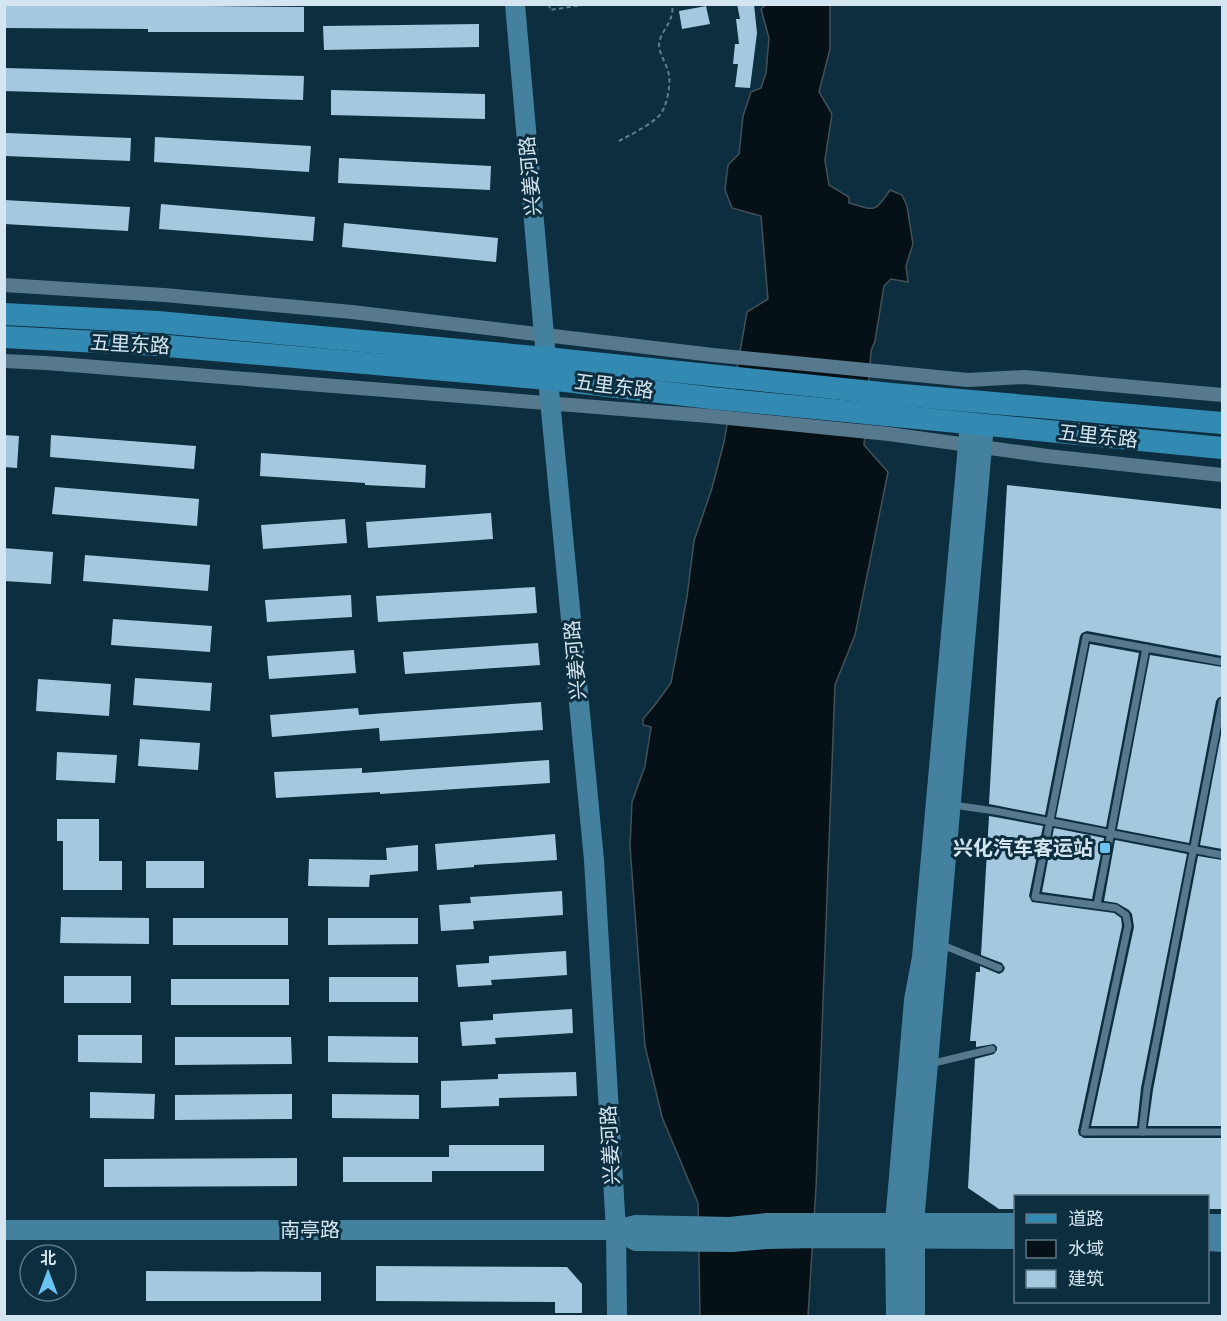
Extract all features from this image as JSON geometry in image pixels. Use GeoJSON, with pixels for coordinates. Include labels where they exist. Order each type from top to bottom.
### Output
{"type":"FeatureCollection","features":[{"type":"Feature","properties":{"kind":"main road","name":"五里东路"},"geometry":{"type":"LineString","coordinates":[[4,314],[158,322],[547,368],[891,404],[1222,423]]}},
{"type":"Feature","properties":{"kind":"main road","name":"五里东路"},"geometry":{"type":"LineString","coordinates":[[4,337],[547,368]]}},
{"type":"Feature","properties":{"kind":"main road","name":"五里东路"},"geometry":{"type":"LineString","coordinates":[[891,404],[976,435],[1222,448]]}},
{"type":"Feature","properties":{"kind":"street","name":"兴姜河路"},"geometry":{"type":"LineString","coordinates":[[515,4],[594,860],[616,1230],[617,1317]]}},
{"type":"Feature","properties":{"kind":"street"},"geometry":{"type":"LineString","coordinates":[[4,285],[164,295],[352,312],[544,334],[712,386],[891,404],[968,380],[1024,377],[1222,396]]}},
{"type":"Feature","properties":{"kind":"street"},"geometry":{"type":"LineString","coordinates":[[4,361],[551,403],[712,386]]}},
{"type":"Feature","properties":{"kind":"street"},"geometry":{"type":"LineString","coordinates":[[896,1317],[927,1065],[939,944],[944,804],[976,435],[1047,456],[1222,475]]}},
{"type":"Feature","properties":{"kind":"street"},"geometry":{"type":"LineString","coordinates":[[915,1317],[905,1230],[914,1000],[944,804]]}},
{"type":"Feature","properties":{"kind":"street"},"geometry":{"type":"LineString","coordinates":[[616,1230],[636,1241],[685,1234],[732,1242],[767,1239],[818,1230],[905,1230],[1014,1223]]}},
{"type":"Feature","properties":{"kind":"street","name":"南亭路"},"geometry":{"type":"LineString","coordinates":[[4,1230],[616,1230]]}},
{"type":"Feature","properties":{"kind":"street"},"geometry":{"type":"LineString","coordinates":[[905,1230],[1014,1239]]}},
{"type":"Feature","properties":{"kind":"lane"},"geometry":{"type":"LineString","coordinates":[[1222,663],[1086,637],[1035,897],[1116,908],[1126,915],[1128,926],[1084,1132],[1222,1132]]}},
{"type":"Feature","properties":{"kind":"lane"},"geometry":{"type":"LineString","coordinates":[[1097,906],[1146,648]]}},
{"type":"Feature","properties":{"kind":"lane"},"geometry":{"type":"LineString","coordinates":[[1142,1132],[1147,1089],[1222,702]]}},
{"type":"Feature","properties":{"kind":"lane"},"geometry":{"type":"LineString","coordinates":[[944,804],[1050,821],[1222,855]]}},
{"type":"Feature","properties":{"kind":"lane"},"geometry":{"type":"LineString","coordinates":[[939,944],[999,969]]}},
{"type":"Feature","properties":{"kind":"lane"},"geometry":{"type":"LineString","coordinates":[[927,1065],[992,1049]]}},
{"type":"Feature","properties":{"kind":"path"},"geometry":{"type":"LineString","coordinates":[[549,4],[550,10],[589,4]]}},
{"type":"Feature","properties":{"kind":"path"},"geometry":{"type":"LineString","coordinates":[[619,141],[661,114],[669,94],[669,74],[659,43],[671,19],[672,4]]}},
{"type":"Feature","properties":{"kind":"water"},"geometry":{"type":"Polygon","coordinates":[[[766,5],[830,5],[830,49],[819,92],[832,114],[825,160],[829,185],[849,197],[849,203],[870,208],[877,207],[890,190],[902,195],[907,206],[913,244],[906,266],[908,282],[891,279],[884,286],[875,341],[871,351],[864,445],[888,472],[855,635],[835,685],[816,1188],[808,1316],[700,1316],[698,1203],[662,1117],[645,1046],[630,847],[632,802],[645,766],[651,727],[643,725],[643,719],[671,683],[687,597],[694,541],[712,488],[724,442],[747,312],[768,299],[761,216],[732,208],[725,190],[728,165],[739,154],[743,116],[751,92],[761,88],[766,73],[769,38],[761,9],[766,5]]]}},
{"type":"Feature","properties":{"kind":"building"},"geometry":{"type":"Polygon","coordinates":[[[4,4],[304,7],[304,32],[148,32],[148,29],[4,28],[4,4]]]}},
{"type":"Feature","properties":{"kind":"building"},"geometry":{"type":"Polygon","coordinates":[[[737,4],[754,4],[757,33],[750,88],[735,87],[738,64],[733,64],[735,44],[739,44],[736,19],[740,19],[737,4]]]}},
{"type":"Feature","properties":{"kind":"building"},"geometry":{"type":"Polygon","coordinates":[[[706,6],[710,24],[682,29],[679,11],[706,6]]]}},
{"type":"Feature","properties":{"kind":"building"},"geometry":{"type":"Polygon","coordinates":[[[479,24],[479,47],[324,50],[323,26],[479,24]]]}},
{"type":"Feature","properties":{"kind":"building"},"geometry":{"type":"Polygon","coordinates":[[[5,68],[304,76],[303,100],[4,91],[5,68]]]}},
{"type":"Feature","properties":{"kind":"building"},"geometry":{"type":"Polygon","coordinates":[[[331,90],[485,94],[485,119],[331,115],[331,90]]]}},
{"type":"Feature","properties":{"kind":"building"},"geometry":{"type":"Polygon","coordinates":[[[6,133],[131,138],[130,161],[5,156],[6,133]]]}},
{"type":"Feature","properties":{"kind":"building"},"geometry":{"type":"Polygon","coordinates":[[[155,137],[311,146],[309,172],[154,162],[155,137]]]}},
{"type":"Feature","properties":{"kind":"building"},"geometry":{"type":"Polygon","coordinates":[[[339,158],[491,166],[490,190],[338,183],[339,158]]]}},
{"type":"Feature","properties":{"kind":"building"},"geometry":{"type":"Polygon","coordinates":[[[4,200],[130,207],[128,231],[4,224],[4,200]]]}},
{"type":"Feature","properties":{"kind":"building"},"geometry":{"type":"Polygon","coordinates":[[[161,204],[315,217],[313,241],[159,229],[161,204]]]}},
{"type":"Feature","properties":{"kind":"building"},"geometry":{"type":"Polygon","coordinates":[[[344,223],[498,238],[496,262],[342,247],[344,223]]]}},
{"type":"Feature","properties":{"kind":"building"},"geometry":{"type":"Polygon","coordinates":[[[4,435],[19,436],[17,468],[4,467],[4,435]]]}},
{"type":"Feature","properties":{"kind":"building"},"geometry":{"type":"Polygon","coordinates":[[[51,435],[196,446],[194,469],[50,457],[51,435]]]}},
{"type":"Feature","properties":{"kind":"building"},"geometry":{"type":"Polygon","coordinates":[[[261,453],[426,465],[425,488],[260,476],[261,453]]]}},
{"type":"Feature","properties":{"kind":"building"},"geometry":{"type":"Polygon","coordinates":[[[1007,485],[1222,509],[1222,656],[1087,631],[1082,633],[1045,815],[989,804],[1007,485]]]}},
{"type":"Feature","properties":{"kind":"building"},"geometry":{"type":"Polygon","coordinates":[[[55,487],[199,499],[197,526],[52,514],[55,487]]]}},
{"type":"Feature","properties":{"kind":"building"},"geometry":{"type":"Polygon","coordinates":[[[491,513],[493,539],[368,548],[366,522],[491,513]]]}},
{"type":"Feature","properties":{"kind":"building"},"geometry":{"type":"Polygon","coordinates":[[[345,519],[347,543],[263,549],[261,525],[345,519]]]}},
{"type":"Feature","properties":{"kind":"building"},"geometry":{"type":"Polygon","coordinates":[[[4,548],[53,552],[51,584],[4,581],[4,548]]]}},
{"type":"Feature","properties":{"kind":"building"},"geometry":{"type":"Polygon","coordinates":[[[85,555],[210,565],[208,591],[83,581],[85,555]]]}},
{"type":"Feature","properties":{"kind":"building"},"geometry":{"type":"Polygon","coordinates":[[[535,587],[537,613],[378,622],[376,596],[535,587]]]}},
{"type":"Feature","properties":{"kind":"building"},"geometry":{"type":"Polygon","coordinates":[[[351,595],[352,617],[267,622],[265,600],[351,595]]]}},
{"type":"Feature","properties":{"kind":"building"},"geometry":{"type":"Polygon","coordinates":[[[113,619],[212,626],[210,652],[111,645],[113,619]]]}},
{"type":"Feature","properties":{"kind":"building"},"geometry":{"type":"Polygon","coordinates":[[[538,643],[540,665],[405,674],[403,652],[538,643]]]}},
{"type":"Feature","properties":{"kind":"building"},"geometry":{"type":"Polygon","coordinates":[[[1090,644],[1139,653],[1106,827],[1056,817],[1090,644]]]}},
{"type":"Feature","properties":{"kind":"building"},"geometry":{"type":"Polygon","coordinates":[[[354,650],[356,673],[269,679],[267,656],[354,650]]]}},
{"type":"Feature","properties":{"kind":"building"},"geometry":{"type":"Polygon","coordinates":[[[1150,655],[1222,667],[1222,696],[1216,701],[1189,843],[1117,829],[1150,655]]]}},
{"type":"Feature","properties":{"kind":"building"},"geometry":{"type":"Polygon","coordinates":[[[135,678],[212,683],[210,711],[133,705],[135,678]]]}},
{"type":"Feature","properties":{"kind":"building"},"geometry":{"type":"Polygon","coordinates":[[[38,679],[111,684],[109,716],[36,711],[38,679]]]}},
{"type":"Feature","properties":{"kind":"building"},"geometry":{"type":"Polygon","coordinates":[[[541,702],[543,730],[380,741],[379,728],[272,737],[270,715],[358,708],[359,715],[541,702]]]}},
{"type":"Feature","properties":{"kind":"building"},"geometry":{"type":"Polygon","coordinates":[[[1222,729],[1222,849],[1200,845],[1222,729]]]}},
{"type":"Feature","properties":{"kind":"building"},"geometry":{"type":"Polygon","coordinates":[[[140,739],[200,743],[198,770],[138,766],[140,739]]]}},
{"type":"Feature","properties":{"kind":"building"},"geometry":{"type":"Polygon","coordinates":[[[57,752],[117,755],[115,783],[56,780],[57,752]]]}},
{"type":"Feature","properties":{"kind":"building"},"geometry":{"type":"Polygon","coordinates":[[[549,760],[550,783],[276,798],[274,772],[362,768],[362,773],[549,760]]]}},
{"type":"Feature","properties":{"kind":"building"},"geometry":{"type":"Polygon","coordinates":[[[989,816],[1043,826],[1029,896],[1032,902],[1114,913],[1121,918],[1122,926],[1079,1135],[1084,1138],[1222,1138],[1222,1209],[1209,1209],[1209,1195],[1014,1195],[1014,1209],[999,1209],[968,1188],[975,1059],[994,1054],[997,1050],[994,1044],[976,1047],[976,1041],[970,1041],[976,972],[980,972],[980,966],[999,974],[1005,968],[1002,963],[981,955],[989,816]]]}},
{"type":"Feature","properties":{"kind":"building"},"geometry":{"type":"Polygon","coordinates":[[[57,819],[99,819],[99,861],[122,861],[122,890],[63,890],[63,841],[57,841],[57,819]]]}},
{"type":"Feature","properties":{"kind":"building"},"geometry":{"type":"Polygon","coordinates":[[[1054,828],[1104,838],[1092,899],[1042,892],[1054,828]]]}},
{"type":"Feature","properties":{"kind":"building"},"geometry":{"type":"Polygon","coordinates":[[[555,834],[557,860],[474,865],[474,867],[437,870],[435,844],[555,834]]]}},
{"type":"Feature","properties":{"kind":"building"},"geometry":{"type":"Polygon","coordinates":[[[1115,840],[1187,854],[1141,1088],[1137,1126],[1091,1126],[1134,927],[1129,910],[1117,903],[1104,901],[1115,840]]]}},
{"type":"Feature","properties":{"kind":"building"},"geometry":{"type":"Polygon","coordinates":[[[418,845],[418,871],[370,875],[369,887],[308,886],[309,859],[387,860],[386,848],[418,845]]]}},
{"type":"Feature","properties":{"kind":"building"},"geometry":{"type":"Polygon","coordinates":[[[1198,856],[1222,860],[1222,1126],[1148,1126],[1153,1090],[1198,856]]]}},
{"type":"Feature","properties":{"kind":"building"},"geometry":{"type":"Polygon","coordinates":[[[146,861],[204,861],[204,888],[146,888],[146,861]]]}},
{"type":"Feature","properties":{"kind":"building"},"geometry":{"type":"Polygon","coordinates":[[[562,891],[563,915],[473,921],[474,929],[441,931],[439,905],[471,903],[470,897],[562,891]]]}},
{"type":"Feature","properties":{"kind":"building"},"geometry":{"type":"Polygon","coordinates":[[[61,917],[149,918],[149,944],[60,943],[61,917]]]}},
{"type":"Feature","properties":{"kind":"building"},"geometry":{"type":"Polygon","coordinates":[[[173,918],[288,918],[288,945],[173,945],[173,918]]]}},
{"type":"Feature","properties":{"kind":"building"},"geometry":{"type":"Polygon","coordinates":[[[328,918],[418,918],[418,944],[328,945],[328,918]]]}},
{"type":"Feature","properties":{"kind":"building"},"geometry":{"type":"Polygon","coordinates":[[[566,951],[567,975],[491,980],[492,985],[458,987],[456,965],[489,963],[489,956],[566,951]]]}},
{"type":"Feature","properties":{"kind":"building"},"geometry":{"type":"Polygon","coordinates":[[[64,976],[131,976],[131,1003],[64,1003],[64,976]]]}},
{"type":"Feature","properties":{"kind":"building"},"geometry":{"type":"Polygon","coordinates":[[[329,977],[418,977],[418,1002],[329,1002],[329,977]]]}},
{"type":"Feature","properties":{"kind":"building"},"geometry":{"type":"Polygon","coordinates":[[[171,979],[289,979],[289,1005],[171,1005],[171,979]]]}},
{"type":"Feature","properties":{"kind":"building"},"geometry":{"type":"Polygon","coordinates":[[[572,1009],[573,1033],[495,1038],[496,1044],[462,1046],[460,1022],[493,1020],[493,1014],[572,1009]]]}},
{"type":"Feature","properties":{"kind":"building"},"geometry":{"type":"Polygon","coordinates":[[[78,1035],[142,1035],[142,1063],[78,1062],[78,1035]]]}},
{"type":"Feature","properties":{"kind":"building"},"geometry":{"type":"Polygon","coordinates":[[[328,1036],[418,1037],[418,1063],[328,1062],[328,1036]]]}},
{"type":"Feature","properties":{"kind":"building"},"geometry":{"type":"Polygon","coordinates":[[[175,1037],[291,1037],[292,1064],[175,1065],[175,1037]]]}},
{"type":"Feature","properties":{"kind":"building"},"geometry":{"type":"Polygon","coordinates":[[[576,1072],[577,1096],[499,1098],[499,1106],[441,1108],[441,1081],[498,1079],[498,1074],[576,1072]]]}},
{"type":"Feature","properties":{"kind":"building"},"geometry":{"type":"Polygon","coordinates":[[[90,1092],[155,1094],[154,1119],[90,1118],[90,1092]]]}},
{"type":"Feature","properties":{"kind":"building"},"geometry":{"type":"Polygon","coordinates":[[[292,1094],[292,1119],[175,1120],[175,1095],[292,1094]]]}},
{"type":"Feature","properties":{"kind":"building"},"geometry":{"type":"Polygon","coordinates":[[[332,1094],[419,1095],[419,1119],[332,1118],[332,1094]]]}},
{"type":"Feature","properties":{"kind":"building"},"geometry":{"type":"Polygon","coordinates":[[[449,1145],[544,1145],[544,1171],[432,1171],[432,1182],[343,1182],[343,1157],[449,1157],[449,1145]]]}},
{"type":"Feature","properties":{"kind":"building"},"geometry":{"type":"Polygon","coordinates":[[[297,1158],[297,1186],[104,1187],[104,1159],[297,1158]]]}},
{"type":"Feature","properties":{"kind":"building"},"geometry":{"type":"Polygon","coordinates":[[[376,1266],[567,1267],[582,1284],[582,1313],[555,1313],[555,1302],[376,1301],[376,1266]]]}},
{"type":"Feature","properties":{"kind":"building"},"geometry":{"type":"Polygon","coordinates":[[[146,1271],[321,1272],[321,1301],[146,1301],[146,1271]]]}},
{"type":"Feature","properties":{"kind":"place","name":"兴化汽车客运站"},"geometry":{"type":"Point","coordinates":[1105,848]}}]}
